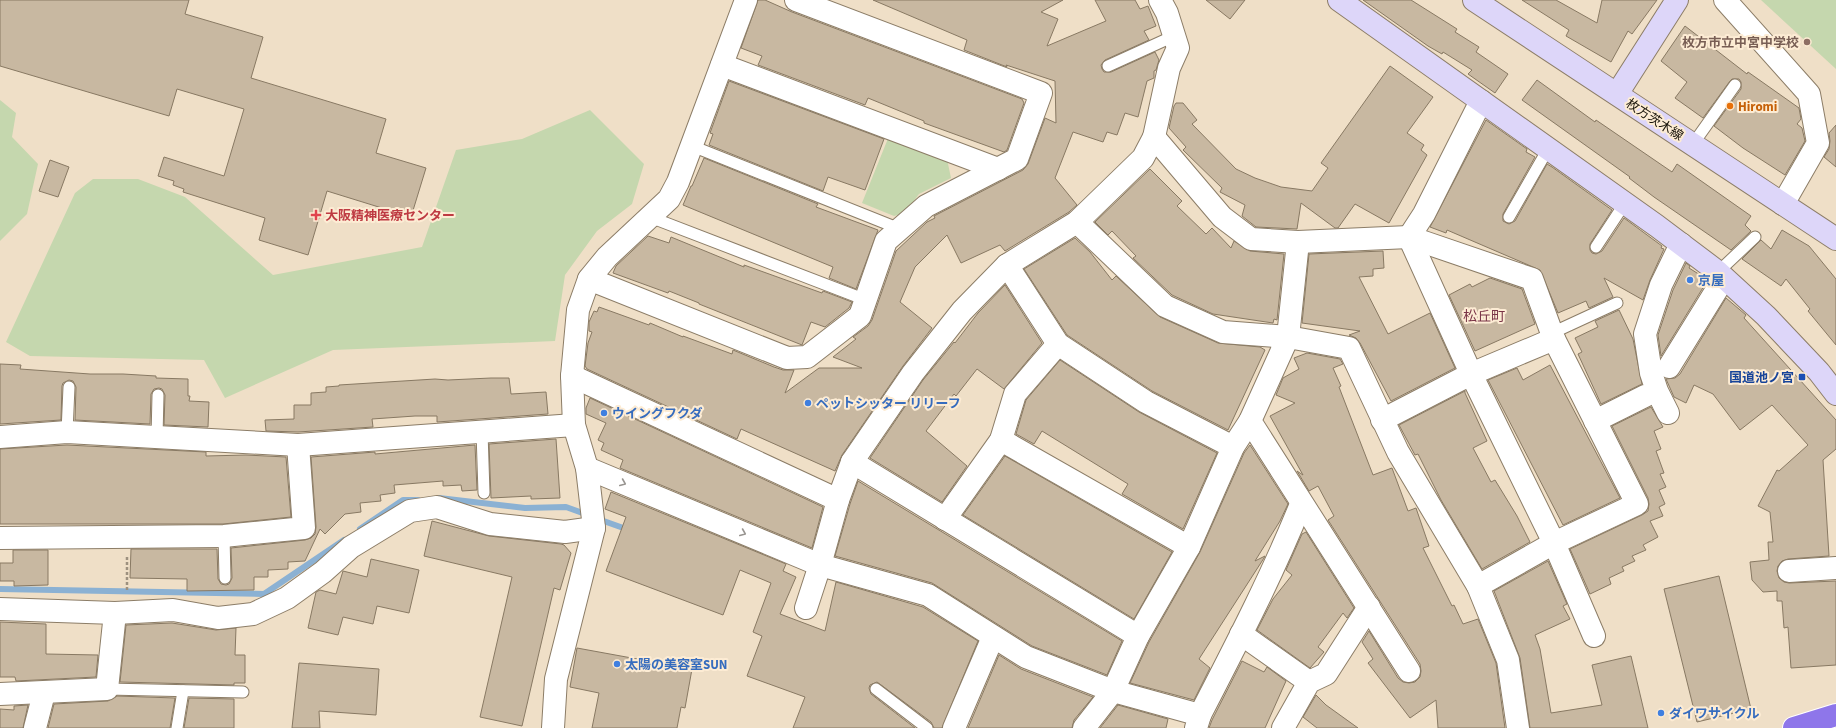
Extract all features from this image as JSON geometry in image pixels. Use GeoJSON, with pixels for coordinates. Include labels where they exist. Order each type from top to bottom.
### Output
{"type":"FeatureCollection","features":[{"type":"Feature","properties":{"kind":"highway"},"geometry":{"type":"LineString","coordinates":[[1794,728],[1836,715]]}},
{"type":"Feature","properties":{"kind":"street"},"geometry":{"type":"LineString","coordinates":[[552,728],[556,679],[593,520],[587,468],[574,425],[572,376],[578,310],[589,280],[606,256],[669,199],[678,182],[692,146],[746,0]]}},
{"type":"Feature","properties":{"kind":"street"},"geometry":{"type":"LineString","coordinates":[[589,280],[787,358],[807,358],[860,316],[886,241],[926,206],[1017,159],[1041,93],[796,0]]}},
{"type":"Feature","properties":{"kind":"street"},"geometry":{"type":"LineString","coordinates":[[806,608],[820,565],[838,500],[852,462],[918,366],[962,311],[1007,266],[1077,222],[1143,158],[1154,137],[1169,68],[1178,48],[1167,13],[1160,0]]}},
{"type":"Feature","properties":{"kind":"street"},"geometry":{"type":"LineString","coordinates":[[1339,0],[1681,244],[1721,275],[1766,316],[1819,372],[1836,394]]}},
{"type":"Feature","properties":{"kind":"street","name":"枚方茨木線"},"geometry":{"type":"LineString","coordinates":[[1474,0],[1836,239]]}},
{"type":"Feature","properties":{"kind":"street"},"geometry":{"type":"LineString","coordinates":[[1617,94],[1677,0]]}},
{"type":"Feature","properties":{"kind":"street"},"geometry":{"type":"LineString","coordinates":[[1725,0],[1809,94],[1818,143],[1783,204]]}},
{"type":"Feature","properties":{"kind":"street"},"geometry":{"type":"LineString","coordinates":[[722,65],[998,168]]}},
{"type":"Feature","properties":{"kind":"street"},"geometry":{"type":"LineString","coordinates":[[1409,237],[1424,214],[1481,101]]}},
{"type":"Feature","properties":{"kind":"street"},"geometry":{"type":"LineString","coordinates":[[1154,137],[1222,217],[1251,239],[1298,242],[1409,237],[1532,279],[1553,336],[1637,504],[1554,543],[1478,586]]}},
{"type":"Feature","properties":{"kind":"street"},"geometry":{"type":"LineString","coordinates":[[1077,222],[1165,306],[1223,332],[1288,337],[1350,348],[1398,452],[1478,586],[1508,660],[1518,728]]}},
{"type":"Feature","properties":{"kind":"street"},"geometry":{"type":"LineString","coordinates":[[1409,237],[1471,374],[1554,543],[1594,636]]}},
{"type":"Feature","properties":{"kind":"street"},"geometry":{"type":"LineString","coordinates":[[1084,728],[1113,691],[1138,636],[1189,547],[1234,447],[1250,421],[1288,337],[1298,242]]}},
{"type":"Feature","properties":{"kind":"street"},"geometry":{"type":"LineString","coordinates":[[1668,413],[1657,391],[1651,373],[1645,334],[1661,285],[1681,244]]}},
{"type":"Feature","properties":{"kind":"street"},"geometry":{"type":"LineString","coordinates":[[1007,266],[1058,344],[1146,402],[1234,447]]}},
{"type":"Feature","properties":{"kind":"street"},"geometry":{"type":"LineString","coordinates":[[1668,367],[1721,275]]}},
{"type":"Feature","properties":{"kind":"street"},"geometry":{"type":"LineString","coordinates":[[1382,420],[1471,374],[1553,336]]}},
{"type":"Feature","properties":{"kind":"street"},"geometry":{"type":"LineString","coordinates":[[946,519],[1001,440],[1015,394],[1058,344]]}},
{"type":"Feature","properties":{"kind":"street"},"geometry":{"type":"LineString","coordinates":[[572,376],[838,500]]}},
{"type":"Feature","properties":{"kind":"street"},"geometry":{"type":"LineString","coordinates":[[1595,421],[1646,396]]}},
{"type":"Feature","properties":{"kind":"street"},"geometry":{"type":"LineString","coordinates":[[1250,421],[1301,504],[1409,671]]}},
{"type":"Feature","properties":{"kind":"street"},"geometry":{"type":"LineString","coordinates":[[0,437],[68,432],[298,444],[574,425]]}},
{"type":"Feature","properties":{"kind":"street"},"geometry":{"type":"LineString","coordinates":[[1001,440],[1189,547]]}},
{"type":"Feature","properties":{"kind":"street"},"geometry":{"type":"LineString","coordinates":[[0,538],[224,536],[304,528],[298,444]]}},
{"type":"Feature","properties":{"kind":"street"},"geometry":{"type":"LineString","coordinates":[[852,462],[1138,636]]}},
{"type":"Feature","properties":{"kind":"street"},"geometry":{"type":"LineString","coordinates":[[587,468],[820,565],[928,595],[1026,657],[1113,691],[1198,721],[1285,543],[1301,504]]}},
{"type":"Feature","properties":{"kind":"street"},"geometry":{"type":"LineString","coordinates":[[0,609],[116,613],[173,610],[218,618],[253,614],[286,598],[323,572],[351,547],[410,511],[436,507],[490,524],[565,532],[593,520]]}},
{"type":"Feature","properties":{"kind":"street"},"geometry":{"type":"LineString","coordinates":[[1788,571],[1836,568]]}},
{"type":"Feature","properties":{"kind":"street"},"geometry":{"type":"LineString","coordinates":[[1288,726],[1309,682],[1326,674],[1369,607]]}},
{"type":"Feature","properties":{"kind":"street"},"geometry":{"type":"LineString","coordinates":[[0,694],[107,689],[116,613]]}},
{"type":"Feature","properties":{"kind":"street"},"geometry":{"type":"LineString","coordinates":[[1241,634],[1309,682]]}},
{"type":"Feature","properties":{"kind":"street"},"geometry":{"type":"LineString","coordinates":[[954,728],[993,637]]}},
{"type":"Feature","properties":{"kind":"street"},"geometry":{"type":"LineString","coordinates":[[35,728],[44,693]]}},
{"type":"Feature","properties":{"kind":"lane"},"geometry":{"type":"LineString","coordinates":[[1108,66],[1174,36]]}},
{"type":"Feature","properties":{"kind":"lane"},"geometry":{"type":"LineString","coordinates":[[1693,144],[1735,85]]}},
{"type":"Feature","properties":{"kind":"lane"},"geometry":{"type":"LineString","coordinates":[[692,146],[900,229]]}},
{"type":"Feature","properties":{"kind":"lane"},"geometry":{"type":"LineString","coordinates":[[1509,217],[1548,149]]}},
{"type":"Feature","properties":{"kind":"lane"},"geometry":{"type":"LineString","coordinates":[[1596,247],[1624,203]]}},
{"type":"Feature","properties":{"kind":"lane"},"geometry":{"type":"LineString","coordinates":[[650,217],[866,300]]}},
{"type":"Feature","properties":{"kind":"lane"},"geometry":{"type":"LineString","coordinates":[[1721,275],[1755,237]]}},
{"type":"Feature","properties":{"kind":"lane"},"geometry":{"type":"LineString","coordinates":[[1553,336],[1617,304]]}},
{"type":"Feature","properties":{"kind":"lane"},"geometry":{"type":"LineString","coordinates":[[68,432],[69,387]]}},
{"type":"Feature","properties":{"kind":"lane"},"geometry":{"type":"LineString","coordinates":[[157,437],[158,395]]}},
{"type":"Feature","properties":{"kind":"lane"},"geometry":{"type":"LineString","coordinates":[[482,432],[484,493]]}},
{"type":"Feature","properties":{"kind":"lane"},"geometry":{"type":"LineString","coordinates":[[224,536],[225,578]]}},
{"type":"Feature","properties":{"kind":"lane"},"geometry":{"type":"LineString","coordinates":[[107,689],[243,692]]}},
{"type":"Feature","properties":{"kind":"lane"},"geometry":{"type":"LineString","coordinates":[[876,689],[927,728]]}},
{"type":"Feature","properties":{"kind":"lane"},"geometry":{"type":"LineString","coordinates":[[177,728],[183,691]]}},
{"type":"Feature","properties":{"kind":"path"},"geometry":{"type":"LineString","coordinates":[[126,588],[127,536]]}},
{"type":"Feature","properties":{"kind":"green space"},"geometry":{"type":"Polygon","coordinates":[[[1761,0],[1836,0],[1836,69],[1761,0]]]}},
{"type":"Feature","properties":{"kind":"green space"},"geometry":{"type":"Polygon","coordinates":[[[0,100],[16,113],[12,137],[38,164],[27,214],[0,241],[0,100]]]}},
{"type":"Feature","properties":{"kind":"green space"},"geometry":{"type":"Polygon","coordinates":[[[590,110],[644,164],[632,204],[597,231],[565,275],[555,341],[333,350],[225,398],[204,360],[30,356],[6,342],[75,193],[93,179],[138,179],[185,197],[273,275],[422,247],[456,150],[522,139],[590,110]]]}},
{"type":"Feature","properties":{"kind":"green space"},"geometry":{"type":"Polygon","coordinates":[[[889,136],[947,159],[951,178],[919,194],[905,213],[894,216],[862,203],[889,136]]]}},
{"type":"Feature","properties":{"kind":"building"},"geometry":{"type":"Polygon","coordinates":[[[0,0],[189,0],[185,14],[263,37],[251,78],[386,119],[376,153],[426,168],[411,217],[327,191],[308,255],[259,240],[265,218],[183,192],[184,189],[173,185],[174,181],[158,176],[164,157],[224,176],[244,109],[177,89],[169,116],[0,66],[0,0]]]}},
{"type":"Feature","properties":{"kind":"building"},"geometry":{"type":"Polygon","coordinates":[[[758,0],[765,0],[792,12],[1022,99],[1024,103],[1007,150],[1004,152],[924,123],[924,121],[868,98],[865,105],[758,65],[762,56],[741,48],[758,0]]]}},
{"type":"Feature","properties":{"kind":"building"},"geometry":{"type":"Polygon","coordinates":[[[873,0],[1063,0],[1041,12],[1058,19],[1047,46],[1106,21],[1095,0],[1135,0],[1140,9],[1148,6],[1156,26],[1144,31],[1149,40],[1105,60],[1101,65],[1102,69],[1104,72],[1111,72],[1155,52],[1159,60],[1156,70],[1154,71],[1154,78],[1147,81],[1138,117],[1125,113],[1117,135],[1107,132],[1103,142],[1073,132],[1055,178],[1077,205],[1069,212],[1005,251],[1000,245],[961,263],[947,235],[915,267],[900,302],[932,328],[903,366],[842,455],[835,471],[741,429],[737,439],[587,369],[585,366],[588,343],[592,332],[589,331],[589,322],[594,311],[597,312],[599,307],[649,325],[650,323],[683,337],[732,354],[733,350],[783,370],[794,370],[785,393],[819,368],[862,368],[833,357],[856,339],[853,337],[868,326],[872,320],[896,251],[927,222],[935,218],[934,216],[1023,170],[1028,164],[1045,118],[1056,123],[1055,81],[1006,65],[1007,67],[964,50],[967,40],[873,0]]]}},
{"type":"Feature","properties":{"kind":"building"},"geometry":{"type":"Polygon","coordinates":[[[1206,0],[1245,0],[1230,19],[1206,0]]]}},
{"type":"Feature","properties":{"kind":"building"},"geometry":{"type":"Polygon","coordinates":[[[1363,0],[1411,0],[1457,29],[1455,32],[1479,47],[1476,52],[1508,74],[1495,93],[1468,74],[1472,70],[1443,52],[1442,54],[1428,46],[1363,0]]]}},
{"type":"Feature","properties":{"kind":"building"},"geometry":{"type":"Polygon","coordinates":[[[1522,0],[1556,0],[1597,23],[1602,0],[1657,0],[1632,34],[1628,31],[1611,62],[1566,36],[1569,30],[1522,0]]]}},
{"type":"Feature","properties":{"kind":"building"},"geometry":{"type":"Polygon","coordinates":[[[1685,26],[1747,74],[1748,72],[1799,108],[1801,119],[1797,124],[1802,128],[1805,141],[1785,175],[1743,148],[1714,126],[1741,89],[1741,82],[1739,79],[1732,79],[1730,81],[1703,118],[1675,98],[1687,82],[1661,61],[1685,26]]]}},
{"type":"Feature","properties":{"kind":"building"},"geometry":{"type":"Polygon","coordinates":[[[1390,66],[1433,97],[1407,133],[1424,145],[1421,150],[1427,155],[1389,223],[1355,204],[1338,228],[1335,228],[1301,203],[1297,229],[1256,227],[1242,216],[1245,205],[1220,192],[1222,188],[1183,150],[1186,147],[1169,128],[1174,106],[1176,103],[1183,103],[1197,120],[1192,124],[1236,169],[1255,178],[1281,187],[1312,191],[1328,168],[1321,163],[1390,66]]]}},
{"type":"Feature","properties":{"kind":"building"},"geometry":{"type":"Polygon","coordinates":[[[1537,80],[1595,122],[1596,120],[1672,172],[1677,164],[1751,216],[1745,225],[1751,231],[1731,250],[1654,197],[1629,178],[1630,177],[1522,100],[1537,80]]]}},
{"type":"Feature","properties":{"kind":"building"},"geometry":{"type":"Polygon","coordinates":[[[729,81],[884,139],[865,190],[828,177],[823,191],[709,145],[713,134],[710,133],[729,81]]]}},
{"type":"Feature","properties":{"kind":"building"},"geometry":{"type":"Polygon","coordinates":[[[1486,120],[1527,149],[1526,152],[1535,157],[1503,214],[1503,221],[1509,224],[1515,221],[1547,164],[1612,210],[1590,244],[1590,250],[1592,253],[1596,254],[1602,251],[1624,218],[1662,246],[1661,248],[1664,249],[1643,300],[1604,278],[1613,297],[1589,308],[1586,301],[1558,313],[1540,270],[1447,230],[1446,233],[1430,227],[1486,120]]]}},
{"type":"Feature","properties":{"kind":"building"},"geometry":{"type":"Polygon","coordinates":[[[1836,125],[1836,167],[1824,157],[1829,149],[1829,133],[1836,125]]]}},
{"type":"Feature","properties":{"kind":"building"},"geometry":{"type":"Polygon","coordinates":[[[704,158],[818,204],[816,207],[878,230],[856,289],[829,278],[833,267],[683,205],[704,158]]]}},
{"type":"Feature","properties":{"kind":"building"},"geometry":{"type":"Polygon","coordinates":[[[50,160],[69,167],[58,197],[39,191],[50,160]]]}},
{"type":"Feature","properties":{"kind":"building"},"geometry":{"type":"Polygon","coordinates":[[[1150,169],[1182,201],[1177,206],[1206,234],[1212,228],[1231,248],[1234,241],[1250,251],[1284,254],[1277,320],[1274,319],[1273,323],[1213,314],[1172,295],[1133,258],[1136,256],[1112,231],[1108,235],[1095,222],[1150,169]]]}},
{"type":"Feature","properties":{"kind":"building"},"geometry":{"type":"Polygon","coordinates":[[[1782,230],[1809,246],[1836,279],[1836,345],[1808,311],[1810,309],[1786,279],[1781,286],[1742,259],[1761,240],[1771,249],[1782,230]]]}},
{"type":"Feature","properties":{"kind":"building"},"geometry":{"type":"Polygon","coordinates":[[[648,236],[669,243],[671,237],[744,267],[744,265],[822,293],[823,291],[852,302],[849,308],[825,327],[811,322],[802,345],[669,291],[668,293],[613,273],[616,266],[648,236]]]}},
{"type":"Feature","properties":{"kind":"building"},"geometry":{"type":"Polygon","coordinates":[[[1075,238],[1090,252],[1112,280],[1116,276],[1160,317],[1218,343],[1260,347],[1265,350],[1228,430],[1152,391],[1067,335],[1024,269],[1075,238]]]}},
{"type":"Feature","properties":{"kind":"building"},"geometry":{"type":"Polygon","coordinates":[[[1383,251],[1384,268],[1373,269],[1373,276],[1359,277],[1388,334],[1430,313],[1455,368],[1391,401],[1360,343],[1356,338],[1349,335],[1360,331],[1302,323],[1309,254],[1383,251]]]}},
{"type":"Feature","properties":{"kind":"building"},"geometry":{"type":"Polygon","coordinates":[[[1686,263],[1690,266],[1689,268],[1705,278],[1702,285],[1704,286],[1661,356],[1658,335],[1673,290],[1686,263]]]}},
{"type":"Feature","properties":{"kind":"building"},"geometry":{"type":"Polygon","coordinates":[[[1490,278],[1522,289],[1535,324],[1475,351],[1449,295],[1470,284],[1472,287],[1490,278]]]}},
{"type":"Feature","properties":{"kind":"building"},"geometry":{"type":"Polygon","coordinates":[[[1005,285],[1042,343],[1004,389],[977,369],[956,396],[954,394],[926,431],[967,466],[942,502],[870,458],[923,380],[954,342],[955,343],[978,313],[1005,285]]]}},
{"type":"Feature","properties":{"kind":"building"},"geometry":{"type":"Polygon","coordinates":[[[1726,298],[1746,315],[1744,318],[1836,420],[1836,449],[1823,460],[1829,556],[1788,559],[1782,561],[1778,566],[1777,571],[1779,578],[1784,582],[1789,583],[1836,581],[1836,665],[1791,668],[1788,627],[1784,628],[1782,601],[1777,601],[1777,591],[1763,592],[1752,580],[1750,562],[1769,560],[1768,542],[1773,542],[1770,512],[1758,506],[1777,470],[1779,471],[1808,445],[1772,405],[1740,430],[1713,394],[1694,385],[1686,403],[1674,397],[1666,379],[1675,378],[1680,374],[1726,298]]]}},
{"type":"Feature","properties":{"kind":"building"},"geometry":{"type":"Polygon","coordinates":[[[1619,310],[1633,339],[1642,384],[1601,404],[1578,354],[1582,352],[1575,338],[1598,327],[1595,321],[1619,310]]]}},
{"type":"Feature","properties":{"kind":"building"},"geometry":{"type":"Polygon","coordinates":[[[1307,353],[1340,359],[1343,364],[1333,368],[1373,475],[1392,468],[1408,511],[1416,508],[1429,546],[1423,548],[1452,606],[1454,605],[1463,624],[1478,619],[1496,663],[1505,728],[1438,728],[1436,700],[1410,718],[1368,663],[1373,659],[1362,642],[1369,631],[1398,678],[1403,682],[1409,683],[1415,682],[1420,677],[1420,664],[1328,520],[1334,516],[1318,486],[1309,491],[1297,471],[1303,475],[1270,416],[1295,403],[1276,395],[1283,378],[1299,369],[1294,358],[1307,353]]]}},
{"type":"Feature","properties":{"kind":"building"},"geometry":{"type":"Polygon","coordinates":[[[1060,360],[1139,412],[1217,453],[1183,529],[1122,494],[1128,484],[1042,431],[1034,444],[1016,434],[1026,400],[1060,360]]]}},
{"type":"Feature","properties":{"kind":"building"},"geometry":{"type":"Polygon","coordinates":[[[0,364],[21,365],[20,369],[188,379],[188,396],[190,396],[189,401],[209,402],[208,427],[164,425],[165,395],[162,389],[159,388],[154,389],[151,394],[150,424],[75,420],[76,387],[73,381],[69,380],[63,383],[62,386],[61,420],[0,424],[0,364]]]}},
{"type":"Feature","properties":{"kind":"building"},"geometry":{"type":"Polygon","coordinates":[[[1550,365],[1620,498],[1563,525],[1488,380],[1517,368],[1523,380],[1550,365]]]}},
{"type":"Feature","properties":{"kind":"building"},"geometry":{"type":"Polygon","coordinates":[[[509,378],[511,394],[546,392],[548,414],[437,422],[437,416],[415,416],[372,419],[373,427],[298,432],[266,431],[265,420],[294,419],[294,405],[311,405],[311,393],[326,392],[326,387],[435,379],[448,380],[509,378]]]}},
{"type":"Feature","properties":{"kind":"building"},"geometry":{"type":"Polygon","coordinates":[[[1465,391],[1487,441],[1473,448],[1491,482],[1495,480],[1517,516],[1530,542],[1482,569],[1441,500],[1418,454],[1415,455],[1399,425],[1465,391]]]}},
{"type":"Feature","properties":{"kind":"building"},"geometry":{"type":"Polygon","coordinates":[[[590,398],[823,507],[812,548],[620,468],[623,460],[601,450],[604,443],[598,440],[606,423],[586,414],[586,408],[590,398]]]}},
{"type":"Feature","properties":{"kind":"building"},"geometry":{"type":"Polygon","coordinates":[[[1651,407],[1663,427],[1654,431],[1661,449],[1656,451],[1664,473],[1660,474],[1666,487],[1659,490],[1665,504],[1659,507],[1663,516],[1650,521],[1658,537],[1643,545],[1646,550],[1632,556],[1635,561],[1622,567],[1624,571],[1609,578],[1611,584],[1590,594],[1570,549],[1648,511],[1648,498],[1612,426],[1651,407]]]}},
{"type":"Feature","properties":{"kind":"building"},"geometry":{"type":"Polygon","coordinates":[[[556,439],[560,498],[531,499],[531,496],[491,498],[489,444],[556,439]]]}},
{"type":"Feature","properties":{"kind":"building"},"geometry":{"type":"Polygon","coordinates":[[[67,445],[206,452],[206,456],[246,455],[286,457],[291,517],[223,524],[0,524],[0,449],[67,445]]]}},
{"type":"Feature","properties":{"kind":"building"},"geometry":{"type":"Polygon","coordinates":[[[475,445],[477,490],[462,491],[461,485],[443,486],[443,481],[394,485],[395,493],[380,495],[381,501],[360,503],[361,512],[345,514],[325,534],[320,529],[305,561],[288,562],[288,569],[268,570],[268,577],[254,577],[254,590],[187,591],[187,579],[130,578],[131,549],[217,549],[218,579],[221,584],[226,585],[229,584],[232,578],[231,548],[305,540],[311,538],[315,534],[316,527],[311,457],[375,452],[375,454],[475,445]]]}},
{"type":"Feature","properties":{"kind":"building"},"geometry":{"type":"Polygon","coordinates":[[[1250,445],[1288,504],[1280,521],[1255,561],[1265,556],[1264,558],[1199,659],[1210,668],[1194,700],[1130,683],[1149,642],[1200,552],[1244,453],[1250,445]]]}},
{"type":"Feature","properties":{"kind":"building"},"geometry":{"type":"Polygon","coordinates":[[[1005,456],[1172,552],[1134,619],[963,515],[1005,456]]]}},
{"type":"Feature","properties":{"kind":"building"},"geometry":{"type":"Polygon","coordinates":[[[858,481],[1122,641],[1107,675],[1032,646],[932,583],[835,556],[858,481]]]}},
{"type":"Feature","properties":{"kind":"building"},"geometry":{"type":"Polygon","coordinates":[[[611,492],[786,564],[783,571],[796,577],[780,614],[825,631],[836,582],[923,607],[978,641],[942,728],[934,728],[931,722],[877,682],[870,685],[869,688],[871,694],[915,728],[793,728],[805,697],[747,676],[762,636],[753,632],[771,583],[740,570],[723,615],[606,571],[626,517],[605,509],[611,492]]]}},
{"type":"Feature","properties":{"kind":"building"},"geometry":{"type":"Polygon","coordinates":[[[432,521],[489,536],[561,544],[564,545],[571,553],[560,590],[554,588],[522,726],[480,717],[512,577],[424,556],[432,521]]]}},
{"type":"Feature","properties":{"kind":"building"},"geometry":{"type":"Polygon","coordinates":[[[1306,532],[1354,608],[1347,618],[1343,613],[1318,647],[1324,652],[1310,668],[1257,630],[1273,599],[1292,575],[1286,570],[1302,534],[1306,532]]]}},
{"type":"Feature","properties":{"kind":"building"},"geometry":{"type":"Polygon","coordinates":[[[13,550],[48,550],[48,585],[14,586],[14,581],[0,581],[0,563],[13,563],[13,550]]]}},
{"type":"Feature","properties":{"kind":"building"},"geometry":{"type":"Polygon","coordinates":[[[371,559],[419,570],[409,613],[377,606],[373,624],[343,617],[338,635],[308,628],[316,592],[320,590],[336,594],[343,571],[367,577],[371,559]]]}},
{"type":"Feature","properties":{"kind":"building"},"geometry":{"type":"Polygon","coordinates":[[[1548,561],[1567,604],[1563,606],[1570,619],[1535,635],[1540,649],[1551,713],[1602,705],[1592,665],[1631,656],[1648,728],[1530,728],[1520,658],[1494,591],[1548,561]]]}},
{"type":"Feature","properties":{"kind":"building"},"geometry":{"type":"Polygon","coordinates":[[[1719,576],[1751,709],[1697,722],[1664,589],[1719,576]]]}},
{"type":"Feature","properties":{"kind":"building"},"geometry":{"type":"Polygon","coordinates":[[[0,622],[46,624],[46,654],[98,655],[96,677],[16,681],[15,677],[0,677],[0,622]]]}},
{"type":"Feature","properties":{"kind":"building"},"geometry":{"type":"Polygon","coordinates":[[[172,623],[216,630],[236,628],[235,655],[245,655],[245,683],[234,683],[234,685],[120,682],[126,625],[172,623]]]}},
{"type":"Feature","properties":{"kind":"building"},"geometry":{"type":"Polygon","coordinates":[[[577,648],[692,669],[685,708],[681,707],[677,728],[592,728],[599,693],[570,687],[577,648]]]}},
{"type":"Feature","properties":{"kind":"building"},"geometry":{"type":"Polygon","coordinates":[[[999,655],[1021,669],[1093,697],[1074,720],[1072,728],[968,728],[999,655]]]}},
{"type":"Feature","properties":{"kind":"building"},"geometry":{"type":"Polygon","coordinates":[[[1242,661],[1264,672],[1267,667],[1286,681],[1265,728],[1209,728],[1212,720],[1242,661]]]}},
{"type":"Feature","properties":{"kind":"building"},"geometry":{"type":"Polygon","coordinates":[[[299,663],[379,669],[376,715],[319,711],[320,728],[292,728],[299,663]]]}},
{"type":"Feature","properties":{"kind":"building"},"geometry":{"type":"Polygon","coordinates":[[[1316,695],[1326,705],[1358,728],[1317,728],[1303,717],[1316,695]]]}},
{"type":"Feature","properties":{"kind":"building"},"geometry":{"type":"Polygon","coordinates":[[[117,696],[175,698],[170,728],[48,728],[54,704],[108,701],[117,696]]]}},
{"type":"Feature","properties":{"kind":"building"},"geometry":{"type":"Polygon","coordinates":[[[189,698],[234,699],[234,728],[184,728],[189,698]]]}},
{"type":"Feature","properties":{"kind":"building"},"geometry":{"type":"Polygon","coordinates":[[[28,705],[23,728],[0,728],[0,709],[14,710],[14,706],[28,705]]]}},
{"type":"Feature","properties":{"kind":"building"},"geometry":{"type":"Polygon","coordinates":[[[1118,705],[1168,719],[1166,728],[1100,728],[1118,705]]]}},
{"type":"Feature","properties":{"kind":"waterway"},"geometry":{"type":"LineString","coordinates":[[439,498],[525,508],[566,507],[588,515]]}},
{"type":"Feature","properties":{"kind":"waterway"},"geometry":{"type":"LineString","coordinates":[[360,529],[403,500],[418,500]]}},
{"type":"Feature","properties":{"kind":"waterway"},"geometry":{"type":"LineString","coordinates":[[598,519],[629,530]]}},
{"type":"Feature","properties":{"kind":"waterway"},"geometry":{"type":"LineString","coordinates":[[0,589],[264,594],[344,540]]}},
{"type":"Feature","properties":{"kind":"place","name":"枚方市立中宮中学校"},"geometry":{"type":"Point","coordinates":[1807,42]}},
{"type":"Feature","properties":{"kind":"place","name":"Hiromi"},"geometry":{"type":"Point","coordinates":[1730,106]}},
{"type":"Feature","properties":{"kind":"place","name":"大阪精神医療センター"},"geometry":{"type":"Point","coordinates":[316,215]}},
{"type":"Feature","properties":{"kind":"place","name":"京屋"},"geometry":{"type":"Point","coordinates":[1690,280]}},
{"type":"Feature","properties":{"kind":"place","name":"国道池ノ宮"},"geometry":{"type":"Point","coordinates":[1802,377]}},
{"type":"Feature","properties":{"kind":"place","name":"ペットシッター リリーフ"},"geometry":{"type":"Point","coordinates":[808,403]}},
{"type":"Feature","properties":{"kind":"place","name":"ウイングフクダ"},"geometry":{"type":"Point","coordinates":[604,413]}},
{"type":"Feature","properties":{"kind":"place","name":"太陽の美容室SUN"},"geometry":{"type":"Point","coordinates":[617,664]}},
{"type":"Feature","properties":{"kind":"place","name":"ダイワサイクル"},"geometry":{"type":"Point","coordinates":[1661,713]}},
{"type":"Feature","properties":{"kind":"district","name":"松丘町"},"geometry":{"type":"Point","coordinates":[1484,316]}}]}
